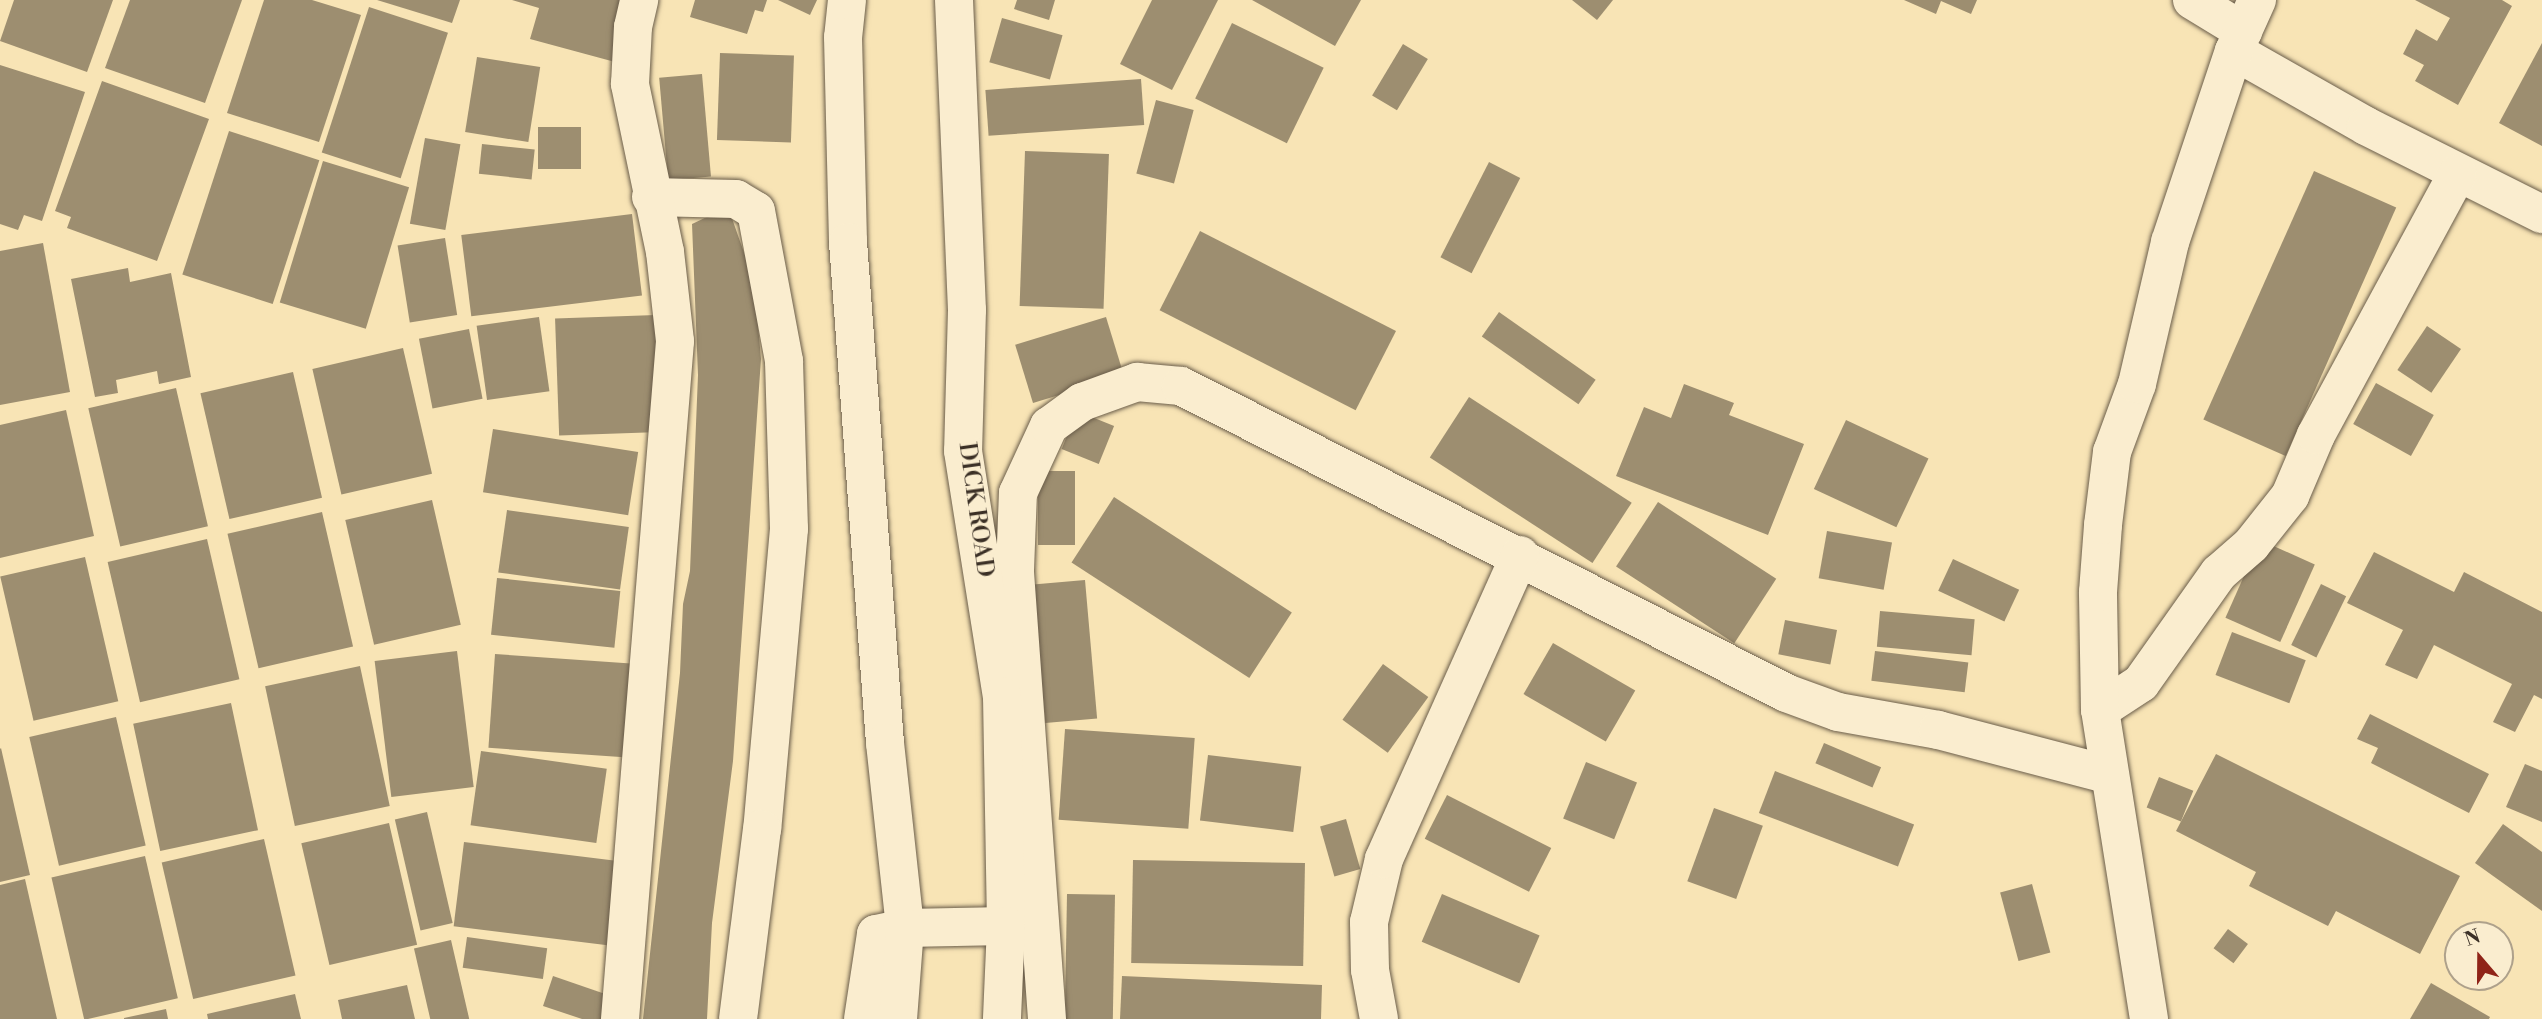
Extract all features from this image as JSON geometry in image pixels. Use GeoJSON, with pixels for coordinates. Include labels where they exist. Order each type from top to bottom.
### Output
{"type":"FeatureCollection","features":[{"type":"Feature","properties":{"kind":"street"},"geometry":{"type":"LineString","coordinates":[[620,1019],[675,341],[665,252],[651,197],[630,85],[633,27],[639,0]]}},
{"type":"Feature","properties":{"kind":"street"},"geometry":{"type":"LineString","coordinates":[[847,0],[843,51],[848,242],[885,743],[905,928],[898,1019]]}},
{"type":"Feature","properties":{"kind":"street","name":"DICK ROAD"},"geometry":{"type":"LineString","coordinates":[[954,0],[967,310],[963,451],[1002,696],[1006,926],[1002,1019]]}},
{"type":"Feature","properties":{"kind":"street"},"geometry":{"type":"LineString","coordinates":[[2192,0],[2244,27],[2457,174],[2542,214]]}},
{"type":"Feature","properties":{"kind":"street"},"geometry":{"type":"LineString","coordinates":[[2149,1019],[2100,710],[2098,592],[2112,452],[2137,384],[2170,242],[2244,27]]}},
{"type":"Feature","properties":{"kind":"street"},"geometry":{"type":"LineString","coordinates":[[2100,710],[2141,683],[2219,573],[2251,545],[2290,496],[2316,435],[2457,174]]}},
{"type":"Feature","properties":{"kind":"street"},"geometry":{"type":"LineString","coordinates":[[651,197],[736,200],[756,211],[784,361],[789,529],[765,799],[738,1019]]}},
{"type":"Feature","properties":{"kind":"street"},"geometry":{"type":"LineString","coordinates":[[1047,1019],[1015,570],[1018,493],[1049,426],[1082,402],[1137,382],[1181,386],[1520,555],[1786,693],[1838,712],[1938,730],[2109,775]]}},
{"type":"Feature","properties":{"kind":"street"},"geometry":{"type":"LineString","coordinates":[[1379,1019],[1370,970],[1369,922],[1384,859],[1520,555]]}},
{"type":"Feature","properties":{"kind":"street"},"geometry":{"type":"LineString","coordinates":[[863,1019],[876,934],[905,928],[1006,926]]}},
{"type":"Feature","properties":{"kind":"building"},"geometry":{"type":"Polygon","coordinates":[[[14,0],[113,0],[87,72],[0,41],[14,0]]]}},
{"type":"Feature","properties":{"kind":"building"},"geometry":{"type":"Polygon","coordinates":[[[130,0],[242,0],[205,103],[105,68],[130,0]]]}},
{"type":"Feature","properties":{"kind":"building"},"geometry":{"type":"Polygon","coordinates":[[[264,0],[312,0],[361,15],[319,142],[227,113],[264,0]]]}},
{"type":"Feature","properties":{"kind":"building"},"geometry":{"type":"Polygon","coordinates":[[[377,0],[460,0],[452,23],[377,0]]]}},
{"type":"Feature","properties":{"kind":"building"},"geometry":{"type":"Polygon","coordinates":[[[512,0],[632,0],[615,62],[530,39],[539,8],[512,0]]]}},
{"type":"Feature","properties":{"kind":"building"},"geometry":{"type":"Polygon","coordinates":[[[695,0],[767,0],[763,12],[755,10],[747,34],[690,17],[695,0]]]}},
{"type":"Feature","properties":{"kind":"building"},"geometry":{"type":"Polygon","coordinates":[[[778,0],[817,0],[810,15],[778,0]]]}},
{"type":"Feature","properties":{"kind":"building"},"geometry":{"type":"Polygon","coordinates":[[[1017,0],[1055,0],[1049,20],[1014,9],[1017,0]]]}},
{"type":"Feature","properties":{"kind":"building"},"geometry":{"type":"Polygon","coordinates":[[[1152,0],[1218,0],[1172,90],[1120,64],[1152,0]]]}},
{"type":"Feature","properties":{"kind":"building"},"geometry":{"type":"Polygon","coordinates":[[[1252,0],[1361,0],[1335,46],[1252,0]]]}},
{"type":"Feature","properties":{"kind":"building"},"geometry":{"type":"Polygon","coordinates":[[[1572,0],[1613,0],[1597,20],[1572,0]]]}},
{"type":"Feature","properties":{"kind":"building"},"geometry":{"type":"Polygon","coordinates":[[[1904,0],[1977,0],[1971,14],[1941,1],[1936,14],[1904,0]]]}},
{"type":"Feature","properties":{"kind":"building"},"geometry":{"type":"Polygon","coordinates":[[[2415,0],[2502,0],[2512,6],[2458,105],[2415,81],[2424,65],[2403,54],[2416,29],[2437,41],[2450,18],[2415,0]]]}},
{"type":"Feature","properties":{"kind":"building"},"geometry":{"type":"Polygon","coordinates":[[[369,7],[448,33],[401,178],[322,153],[369,7]]]}},
{"type":"Feature","properties":{"kind":"building"},"geometry":{"type":"Polygon","coordinates":[[[1002,18],[1063,35],[1050,80],[989,62],[1002,18]]]}},
{"type":"Feature","properties":{"kind":"building"},"geometry":{"type":"Polygon","coordinates":[[[1232,23],[1324,68],[1287,143],[1195,98],[1232,23]]]}},
{"type":"Feature","properties":{"kind":"building"},"geometry":{"type":"Polygon","coordinates":[[[2542,43],[2542,146],[2499,123],[2542,43]]]}},
{"type":"Feature","properties":{"kind":"building"},"geometry":{"type":"Polygon","coordinates":[[[1403,44],[1428,59],[1397,110],[1372,95],[1403,44]]]}},
{"type":"Feature","properties":{"kind":"building"},"geometry":{"type":"Polygon","coordinates":[[[720,53],[794,56],[791,143],[717,140],[720,53]]]}},
{"type":"Feature","properties":{"kind":"building"},"geometry":{"type":"Polygon","coordinates":[[[477,57],[540,67],[528,142],[465,132],[477,57]]]}},
{"type":"Feature","properties":{"kind":"building"},"geometry":{"type":"Polygon","coordinates":[[[0,65],[85,92],[42,221],[24,215],[18,230],[0,224],[0,65]]]}},
{"type":"Feature","properties":{"kind":"building"},"geometry":{"type":"Polygon","coordinates":[[[702,74],[711,177],[668,180],[659,78],[702,74]]]}},
{"type":"Feature","properties":{"kind":"building"},"geometry":{"type":"Polygon","coordinates":[[[1141,79],[1144,125],[989,136],[985,90],[1141,79]]]}},
{"type":"Feature","properties":{"kind":"building"},"geometry":{"type":"Polygon","coordinates":[[[102,81],[209,119],[157,261],[67,228],[71,217],[55,211],[102,81]]]}},
{"type":"Feature","properties":{"kind":"building"},"geometry":{"type":"Polygon","coordinates":[[[1156,100],[1194,110],[1174,184],[1136,173],[1156,100]]]}},
{"type":"Feature","properties":{"kind":"building"},"geometry":{"type":"Polygon","coordinates":[[[538,127],[581,127],[581,169],[538,169],[538,127]]]}},
{"type":"Feature","properties":{"kind":"building"},"geometry":{"type":"Polygon","coordinates":[[[229,131],[319,160],[273,304],[182,275],[229,131]]]}},
{"type":"Feature","properties":{"kind":"building"},"geometry":{"type":"Polygon","coordinates":[[[425,138],[460,144],[445,230],[410,224],[425,138]]]}},
{"type":"Feature","properties":{"kind":"building"},"geometry":{"type":"Polygon","coordinates":[[[482,144],[535,150],[532,179],[479,174],[482,144]]]}},
{"type":"Feature","properties":{"kind":"building"},"geometry":{"type":"Polygon","coordinates":[[[1025,151],[1109,154],[1104,309],[1020,306],[1025,151]]]}},
{"type":"Feature","properties":{"kind":"building"},"geometry":{"type":"Polygon","coordinates":[[[323,161],[409,187],[366,329],[280,303],[323,161]]]}},
{"type":"Feature","properties":{"kind":"building"},"geometry":{"type":"Polygon","coordinates":[[[1489,162],[1520,178],[1472,273],[1440,257],[1489,162]]]}},
{"type":"Feature","properties":{"kind":"building"},"geometry":{"type":"Polygon","coordinates":[[[2314,171],[2396,208],[2286,456],[2203,419],[2314,171]]]}},
{"type":"Feature","properties":{"kind":"building"},"geometry":{"type":"Polygon","coordinates":[[[728,207],[754,281],[761,359],[733,761],[712,923],[707,1019],[643,1019],[680,673],[683,604],[690,571],[698,375],[692,224],[728,207]]]}},
{"type":"Feature","properties":{"kind":"building"},"geometry":{"type":"Polygon","coordinates":[[[632,214],[642,295],[471,316],[461,235],[632,214]]]}},
{"type":"Feature","properties":{"kind":"building"},"geometry":{"type":"Polygon","coordinates":[[[1200,231],[1396,331],[1356,410],[1160,310],[1200,231]]]}},
{"type":"Feature","properties":{"kind":"building"},"geometry":{"type":"Polygon","coordinates":[[[445,238],[457,315],[410,323],[398,246],[445,238]]]}},
{"type":"Feature","properties":{"kind":"building"},"geometry":{"type":"Polygon","coordinates":[[[43,243],[70,392],[0,405],[0,251],[43,243]]]}},
{"type":"Feature","properties":{"kind":"building"},"geometry":{"type":"Polygon","coordinates":[[[128,268],[130,282],[171,273],[191,377],[159,384],[157,371],[116,380],[118,393],[95,397],[71,279],[128,268]]]}},
{"type":"Feature","properties":{"kind":"building"},"geometry":{"type":"Polygon","coordinates":[[[1499,312],[1596,380],[1578,404],[1482,337],[1499,312]]]}},
{"type":"Feature","properties":{"kind":"building"},"geometry":{"type":"Polygon","coordinates":[[[656,315],[660,432],[559,435],[555,319],[656,315]]]}},
{"type":"Feature","properties":{"kind":"building"},"geometry":{"type":"Polygon","coordinates":[[[539,317],[549,391],[487,400],[477,326],[539,317]]]}},
{"type":"Feature","properties":{"kind":"building"},"geometry":{"type":"Polygon","coordinates":[[[1106,317],[1124,375],[1033,403],[1015,345],[1106,317]]]}},
{"type":"Feature","properties":{"kind":"building"},"geometry":{"type":"Polygon","coordinates":[[[2427,326],[2461,349],[2431,393],[2397,370],[2427,326]]]}},
{"type":"Feature","properties":{"kind":"building"},"geometry":{"type":"Polygon","coordinates":[[[469,329],[483,399],[432,408],[419,339],[469,329]]]}},
{"type":"Feature","properties":{"kind":"building"},"geometry":{"type":"Polygon","coordinates":[[[403,348],[432,474],[341,495],[312,369],[403,348]]]}},
{"type":"Feature","properties":{"kind":"building"},"geometry":{"type":"Polygon","coordinates":[[[293,372],[322,498],[229,519],[200,393],[293,372]]]}},
{"type":"Feature","properties":{"kind":"building"},"geometry":{"type":"Polygon","coordinates":[[[2376,383],[2434,415],[2411,456],[2353,424],[2376,383]]]}},
{"type":"Feature","properties":{"kind":"building"},"geometry":{"type":"Polygon","coordinates":[[[1684,384],[1734,403],[1729,415],[1804,444],[1768,535],[1616,476],[1644,407],[1671,418],[1684,384]]]}},
{"type":"Feature","properties":{"kind":"building"},"geometry":{"type":"Polygon","coordinates":[[[176,388],[208,526],[120,547],[88,408],[176,388]]]}},
{"type":"Feature","properties":{"kind":"building"},"geometry":{"type":"Polygon","coordinates":[[[1469,397],[1632,503],[1592,563],[1430,457],[1469,397]]]}},
{"type":"Feature","properties":{"kind":"building"},"geometry":{"type":"Polygon","coordinates":[[[66,410],[94,536],[0,558],[0,425],[66,410]]]}},
{"type":"Feature","properties":{"kind":"building"},"geometry":{"type":"Polygon","coordinates":[[[1077,411],[1114,426],[1099,464],[1062,449],[1077,411]]]}},
{"type":"Feature","properties":{"kind":"building"},"geometry":{"type":"Polygon","coordinates":[[[1846,420],[1928,458],[1896,527],[1814,489],[1846,420]]]}},
{"type":"Feature","properties":{"kind":"building"},"geometry":{"type":"Polygon","coordinates":[[[493,429],[638,452],[628,515],[483,492],[493,429]]]}},
{"type":"Feature","properties":{"kind":"building"},"geometry":{"type":"Polygon","coordinates":[[[1038,471],[1075,471],[1075,545],[1038,545],[1038,471]]]}},
{"type":"Feature","properties":{"kind":"building"},"geometry":{"type":"Polygon","coordinates":[[[1114,497],[1292,612],[1249,678],[1072,562],[1114,497]]]}},
{"type":"Feature","properties":{"kind":"building"},"geometry":{"type":"Polygon","coordinates":[[[432,500],[461,625],[374,645],[345,520],[432,500]]]}},
{"type":"Feature","properties":{"kind":"building"},"geometry":{"type":"Polygon","coordinates":[[[1658,502],[1776,579],[1734,643],[1616,567],[1658,502]]]}},
{"type":"Feature","properties":{"kind":"building"},"geometry":{"type":"Polygon","coordinates":[[[507,510],[629,527],[620,590],[498,572],[507,510]]]}},
{"type":"Feature","properties":{"kind":"building"},"geometry":{"type":"Polygon","coordinates":[[[322,512],[353,646],[259,668],[227,534],[322,512]]]}},
{"type":"Feature","properties":{"kind":"building"},"geometry":{"type":"Polygon","coordinates":[[[1827,531],[1892,542],[1884,590],[1819,578],[1827,531]]]}},
{"type":"Feature","properties":{"kind":"building"},"geometry":{"type":"Polygon","coordinates":[[[207,539],[239,679],[140,702],[108,562],[207,539]]]}},
{"type":"Feature","properties":{"kind":"building"},"geometry":{"type":"Polygon","coordinates":[[[2260,540],[2315,564],[2280,642],[2225,618],[2260,540]]]}},
{"type":"Feature","properties":{"kind":"building"},"geometry":{"type":"Polygon","coordinates":[[[2374,552],[2454,592],[2464,572],[2542,612],[2542,699],[2534,695],[2515,732],[2493,722],[2512,684],[2434,645],[2417,679],[2385,665],[2403,630],[2347,603],[2374,552]]]}},
{"type":"Feature","properties":{"kind":"building"},"geometry":{"type":"Polygon","coordinates":[[[85,557],[118,701],[34,721],[0,577],[85,557]]]}},
{"type":"Feature","properties":{"kind":"building"},"geometry":{"type":"Polygon","coordinates":[[[1953,559],[2019,590],[2004,622],[1938,591],[1953,559]]]}},
{"type":"Feature","properties":{"kind":"building"},"geometry":{"type":"Polygon","coordinates":[[[497,578],[620,591],[614,648],[491,635],[497,578]]]}},
{"type":"Feature","properties":{"kind":"building"},"geometry":{"type":"Polygon","coordinates":[[[1085,580],[1097,718],[1045,723],[1033,585],[1085,580]]]}},
{"type":"Feature","properties":{"kind":"building"},"geometry":{"type":"Polygon","coordinates":[[[2321,584],[2346,596],[2316,657],[2291,645],[2321,584]]]}},
{"type":"Feature","properties":{"kind":"building"},"geometry":{"type":"Polygon","coordinates":[[[1880,611],[1975,619],[1972,655],[1877,647],[1880,611]]]}},
{"type":"Feature","properties":{"kind":"building"},"geometry":{"type":"Polygon","coordinates":[[[1785,620],[1837,630],[1830,664],[1778,654],[1785,620]]]}},
{"type":"Feature","properties":{"kind":"building"},"geometry":{"type":"Polygon","coordinates":[[[2232,632],[2306,660],[2289,703],[2216,675],[2232,632]]]}},
{"type":"Feature","properties":{"kind":"building"},"geometry":{"type":"Polygon","coordinates":[[[1553,643],[1635,691],[1606,742],[1524,694],[1553,643]]]}},
{"type":"Feature","properties":{"kind":"building"},"geometry":{"type":"Polygon","coordinates":[[[457,651],[474,787],[391,797],[375,661],[457,651]]]}},
{"type":"Feature","properties":{"kind":"building"},"geometry":{"type":"Polygon","coordinates":[[[1875,651],[1968,662],[1965,692],[1871,681],[1875,651]]]}},
{"type":"Feature","properties":{"kind":"building"},"geometry":{"type":"Polygon","coordinates":[[[495,654],[631,663],[624,757],[488,748],[495,654]]]}},
{"type":"Feature","properties":{"kind":"building"},"geometry":{"type":"Polygon","coordinates":[[[1383,664],[1428,697],[1388,753],[1342,720],[1383,664]]]}},
{"type":"Feature","properties":{"kind":"building"},"geometry":{"type":"Polygon","coordinates":[[[360,666],[390,806],[295,826],[265,686],[360,666]]]}},
{"type":"Feature","properties":{"kind":"building"},"geometry":{"type":"Polygon","coordinates":[[[231,703],[258,830],[160,851],[133,724],[231,703]]]}},
{"type":"Feature","properties":{"kind":"building"},"geometry":{"type":"Polygon","coordinates":[[[2370,714],[2489,774],[2469,813],[2371,763],[2378,748],[2357,739],[2370,714]]]}},
{"type":"Feature","properties":{"kind":"building"},"geometry":{"type":"Polygon","coordinates":[[[116,717],[146,846],[59,866],[29,737],[116,717]]]}},
{"type":"Feature","properties":{"kind":"building"},"geometry":{"type":"Polygon","coordinates":[[[1065,729],[1195,738],[1188,829],[1059,820],[1065,729]]]}},
{"type":"Feature","properties":{"kind":"building"},"geometry":{"type":"Polygon","coordinates":[[[1824,743],[1881,767],[1872,787],[1815,763],[1824,743]]]}},
{"type":"Feature","properties":{"kind":"building"},"geometry":{"type":"Polygon","coordinates":[[[0,749],[30,875],[0,882],[0,749]]]}},
{"type":"Feature","properties":{"kind":"building"},"geometry":{"type":"Polygon","coordinates":[[[481,751],[607,769],[596,843],[471,825],[481,751]]]}},
{"type":"Feature","properties":{"kind":"building"},"geometry":{"type":"Polygon","coordinates":[[[2216,754],[2460,876],[2420,954],[2336,911],[2328,926],[2249,886],[2256,872],[2176,831],[2216,754]]]}},
{"type":"Feature","properties":{"kind":"building"},"geometry":{"type":"Polygon","coordinates":[[[1208,755],[1301,766],[1293,832],[1200,821],[1208,755]]]}},
{"type":"Feature","properties":{"kind":"building"},"geometry":{"type":"Polygon","coordinates":[[[1586,762],[1637,783],[1614,839],[1563,819],[1586,762]]]}},
{"type":"Feature","properties":{"kind":"building"},"geometry":{"type":"Polygon","coordinates":[[[2525,764],[2542,771],[2542,822],[2506,807],[2525,764]]]}},
{"type":"Feature","properties":{"kind":"building"},"geometry":{"type":"Polygon","coordinates":[[[1775,771],[1914,824],[1898,866],[1759,813],[1775,771]]]}},
{"type":"Feature","properties":{"kind":"building"},"geometry":{"type":"Polygon","coordinates":[[[2159,777],[2193,791],[2181,821],[2147,808],[2159,777]]]}},
{"type":"Feature","properties":{"kind":"building"},"geometry":{"type":"Polygon","coordinates":[[[1447,795],[1551,848],[1529,892],[1425,839],[1447,795]]]}},
{"type":"Feature","properties":{"kind":"building"},"geometry":{"type":"Polygon","coordinates":[[[1714,808],[1763,826],[1736,899],[1687,881],[1714,808]]]}},
{"type":"Feature","properties":{"kind":"building"},"geometry":{"type":"Polygon","coordinates":[[[427,812],[453,923],[420,931],[395,819],[427,812]]]}},
{"type":"Feature","properties":{"kind":"building"},"geometry":{"type":"Polygon","coordinates":[[[1346,819],[1360,869],[1334,876],[1320,826],[1346,819]]]}},
{"type":"Feature","properties":{"kind":"building"},"geometry":{"type":"Polygon","coordinates":[[[389,823],[417,945],[329,965],[301,843],[389,823]]]}},
{"type":"Feature","properties":{"kind":"building"},"geometry":{"type":"Polygon","coordinates":[[[2503,824],[2542,852],[2542,911],[2475,863],[2503,824]]]}},
{"type":"Feature","properties":{"kind":"building"},"geometry":{"type":"Polygon","coordinates":[[[264,839],[295,975],[193,999],[162,863],[264,839]]]}},
{"type":"Feature","properties":{"kind":"building"},"geometry":{"type":"Polygon","coordinates":[[[464,842],[618,861],[607,945],[454,926],[464,842]]]}},
{"type":"Feature","properties":{"kind":"building"},"geometry":{"type":"Polygon","coordinates":[[[145,856],[178,998],[84,1019],[51,878],[145,856]]]}},
{"type":"Feature","properties":{"kind":"building"},"geometry":{"type":"Polygon","coordinates":[[[1133,860],[1305,863],[1303,966],[1131,963],[1133,860]]]}},
{"type":"Feature","properties":{"kind":"building"},"geometry":{"type":"Polygon","coordinates":[[[25,879],[57,1019],[0,1019],[0,885],[25,879]]]}},
{"type":"Feature","properties":{"kind":"building"},"geometry":{"type":"Polygon","coordinates":[[[2032,884],[2050,953],[2019,961],[2000,893],[2032,884]]]}},
{"type":"Feature","properties":{"kind":"building"},"geometry":{"type":"Polygon","coordinates":[[[1067,894],[1115,895],[1113,1019],[1065,1019],[1067,894]]]}},
{"type":"Feature","properties":{"kind":"building"},"geometry":{"type":"Polygon","coordinates":[[[1442,894],[1540,935],[1519,983],[1422,942],[1442,894]]]}},
{"type":"Feature","properties":{"kind":"building"},"geometry":{"type":"Polygon","coordinates":[[[2228,929],[2248,944],[2234,963],[2214,948],[2228,929]]]}},
{"type":"Feature","properties":{"kind":"building"},"geometry":{"type":"Polygon","coordinates":[[[467,937],[547,948],[543,979],[463,968],[467,937]]]}},
{"type":"Feature","properties":{"kind":"building"},"geometry":{"type":"Polygon","coordinates":[[[451,940],[469,1019],[430,1019],[414,949],[451,940]]]}},
{"type":"Feature","properties":{"kind":"building"},"geometry":{"type":"Polygon","coordinates":[[[553,976],[611,996],[603,1019],[582,1019],[543,1006],[553,976]]]}},
{"type":"Feature","properties":{"kind":"building"},"geometry":{"type":"Polygon","coordinates":[[[1122,976],[1322,985],[1321,1019],[1120,1019],[1122,976]]]}},
{"type":"Feature","properties":{"kind":"building"},"geometry":{"type":"Polygon","coordinates":[[[2431,983],[2490,1017],[2489,1019],[2410,1019],[2431,983]]]}},
{"type":"Feature","properties":{"kind":"building"},"geometry":{"type":"Polygon","coordinates":[[[407,985],[415,1019],[342,1019],[338,1000],[407,985]]]}},
{"type":"Feature","properties":{"kind":"building"},"geometry":{"type":"Polygon","coordinates":[[[295,994],[301,1019],[208,1019],[207,1014],[295,994]]]}},
{"type":"Feature","properties":{"kind":"building"},"geometry":{"type":"Polygon","coordinates":[[[166,1009],[168,1019],[124,1019],[124,1018],[166,1009]]]}}]}
